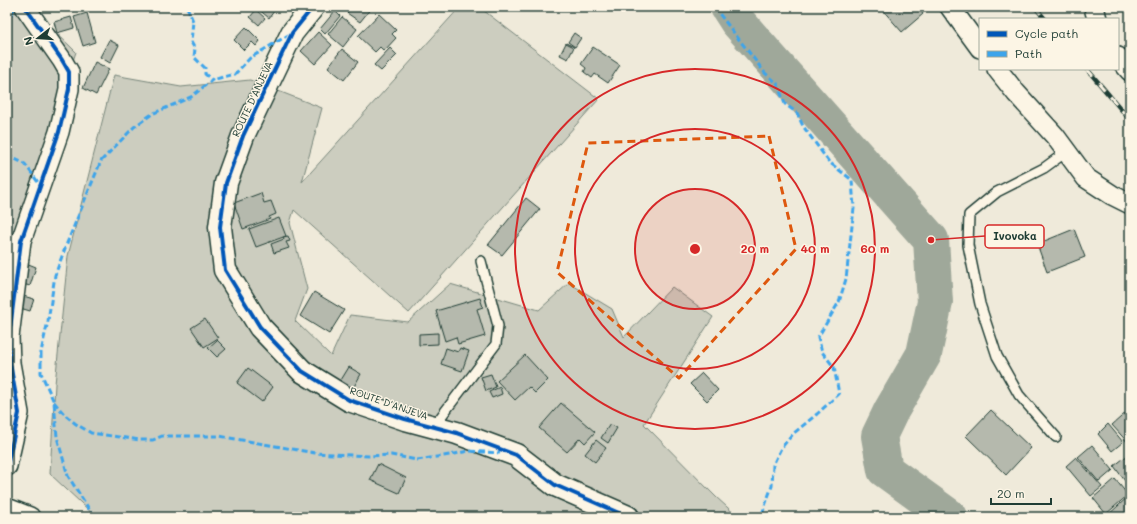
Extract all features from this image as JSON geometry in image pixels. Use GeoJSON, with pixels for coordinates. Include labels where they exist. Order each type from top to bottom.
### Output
{"type":"FeatureCollection","features":[{"type":"Feature","properties":{"kind":"street"},"geometry":{"type":"LineString","coordinates":[[7,466],[19,413],[10,363],[9,337],[21,241],[59,132],[69,89],[69,72],[25,7]]}},
{"type":"Feature","properties":{"kind":"street","name":"ROUTE D'ANJEVA"},"geometry":{"type":"LineString","coordinates":[[313,7],[292,33],[243,136],[226,183],[220,227],[225,270],[260,327],[302,371],[349,400],[405,419],[457,433],[516,455],[555,485],[628,517]]}},
{"type":"Feature","properties":{"kind":"street"},"geometry":{"type":"LineString","coordinates":[[950,7],[979,47]]}},
{"type":"Feature","properties":{"kind":"street"},"geometry":{"type":"LineString","coordinates":[[1094,7],[1097,18]]}},
{"type":"Feature","properties":{"kind":"street"},"geometry":{"type":"LineString","coordinates":[[1119,59],[1130,71]]}},
{"type":"Feature","properties":{"kind":"street"},"geometry":{"type":"LineString","coordinates":[[997,70],[1054,136],[1086,178],[1112,195],[1130,204]]}},
{"type":"Feature","properties":{"kind":"street"},"geometry":{"type":"LineString","coordinates":[[7,504],[8,517]]}},
{"type":"Feature","properties":{"kind":"street"},"geometry":{"type":"LineString","coordinates":[[7,508],[30,517]]}},
{"type":"Feature","properties":{"kind":"lane"},"geometry":{"type":"LineString","coordinates":[[1056,437],[1019,396],[997,356],[980,304],[968,245],[969,215],[997,192],[1044,168],[1066,152]]}},
{"type":"Feature","properties":{"kind":"lane"},"geometry":{"type":"LineString","coordinates":[[434,426],[496,344],[498,326],[481,261]]}},
{"type":"Feature","properties":{"kind":"highlighted area"},"geometry":{"type":"Polygon","coordinates":[[[769,136],[796,249],[679,378],[557,272],[588,143],[769,136]]]}},
{"type":"Feature","properties":{"kind":"shaded area"},"geometry":{"type":"Polygon","coordinates":[[[7,7],[30,7],[76,52],[7,252],[7,7]]]}},
{"type":"Feature","properties":{"kind":"shaded area"},"geometry":{"type":"Polygon","coordinates":[[[460,7],[479,7],[599,99],[409,313],[294,210],[290,223],[307,289],[295,321],[331,356],[350,315],[408,322],[450,284],[539,310],[569,283],[612,309],[624,337],[672,287],[713,317],[644,424],[716,497],[738,517],[96,517],[50,474],[55,384],[68,256],[114,75],[181,87],[250,80],[322,108],[302,182],[460,7]]]}},
{"type":"Feature","properties":{"kind":"building"},"geometry":{"type":"Polygon","coordinates":[[[277,7],[269,18],[257,8],[277,7]]]}},
{"type":"Feature","properties":{"kind":"building"},"geometry":{"type":"Polygon","coordinates":[[[351,7],[372,7],[360,22],[347,13],[351,7]]]}},
{"type":"Feature","properties":{"kind":"building"},"geometry":{"type":"Polygon","coordinates":[[[880,7],[918,7],[923,14],[902,32],[880,7]]]}},
{"type":"Feature","properties":{"kind":"building"},"geometry":{"type":"Polygon","coordinates":[[[256,10],[265,18],[259,25],[250,17],[256,10]]]}},
{"type":"Feature","properties":{"kind":"building"},"geometry":{"type":"Polygon","coordinates":[[[335,11],[340,16],[325,34],[320,29],[335,11]]]}},
{"type":"Feature","properties":{"kind":"building"},"geometry":{"type":"Polygon","coordinates":[[[87,13],[95,42],[83,46],[74,17],[87,13]]]}},
{"type":"Feature","properties":{"kind":"building"},"geometry":{"type":"Polygon","coordinates":[[[379,14],[396,30],[392,34],[396,38],[384,51],[380,47],[375,52],[358,36],[379,14]]]}},
{"type":"Feature","properties":{"kind":"building"},"geometry":{"type":"Polygon","coordinates":[[[71,17],[74,28],[57,33],[54,22],[71,17]]]}},
{"type":"Feature","properties":{"kind":"building"},"geometry":{"type":"Polygon","coordinates":[[[342,17],[357,29],[343,47],[328,34],[342,17]]]}},
{"type":"Feature","properties":{"kind":"building"},"geometry":{"type":"Polygon","coordinates":[[[246,27],[260,41],[256,46],[252,42],[244,50],[234,40],[246,27]]]}},
{"type":"Feature","properties":{"kind":"building"},"geometry":{"type":"Polygon","coordinates":[[[318,32],[332,45],[315,64],[301,51],[318,32]]]}},
{"type":"Feature","properties":{"kind":"building"},"geometry":{"type":"Polygon","coordinates":[[[574,33],[581,38],[575,47],[568,42],[574,33]]]}},
{"type":"Feature","properties":{"kind":"building"},"geometry":{"type":"Polygon","coordinates":[[[109,40],[119,45],[110,63],[100,57],[109,40]]]}},
{"type":"Feature","properties":{"kind":"building"},"geometry":{"type":"Polygon","coordinates":[[[566,43],[574,47],[568,59],[560,55],[566,43]]]}},
{"type":"Feature","properties":{"kind":"building"},"geometry":{"type":"Polygon","coordinates":[[[593,47],[620,65],[608,83],[595,74],[592,78],[584,72],[586,68],[581,64],[593,47]]]}},
{"type":"Feature","properties":{"kind":"building"},"geometry":{"type":"Polygon","coordinates":[[[390,48],[397,55],[381,71],[374,65],[390,48]]]}},
{"type":"Feature","properties":{"kind":"building"},"geometry":{"type":"Polygon","coordinates":[[[342,49],[358,62],[344,80],[328,67],[342,49]]]}},
{"type":"Feature","properties":{"kind":"building"},"geometry":{"type":"Polygon","coordinates":[[[95,62],[109,69],[96,95],[83,88],[95,62]]]}},
{"type":"Feature","properties":{"kind":"building"},"geometry":{"type":"Polygon","coordinates":[[[261,193],[264,203],[271,201],[276,214],[269,217],[270,219],[243,229],[234,203],[261,193]]]}},
{"type":"Feature","properties":{"kind":"building"},"geometry":{"type":"Polygon","coordinates":[[[526,198],[540,209],[502,255],[488,245],[526,198]]]}},
{"type":"Feature","properties":{"kind":"building"},"geometry":{"type":"Polygon","coordinates":[[[279,218],[286,236],[256,247],[249,229],[279,218]]]}},
{"type":"Feature","properties":{"kind":"building"},"geometry":{"type":"Polygon","coordinates":[[[1074,229],[1085,257],[1047,272],[1037,244],[1074,229]]]}},
{"type":"Feature","properties":{"kind":"building"},"geometry":{"type":"Polygon","coordinates":[[[288,236],[290,241],[286,242],[289,248],[274,253],[271,244],[284,239],[283,237],[288,236]]]}},
{"type":"Feature","properties":{"kind":"building"},"geometry":{"type":"Polygon","coordinates":[[[26,263],[36,267],[30,286],[19,283],[26,263]]]}},
{"type":"Feature","properties":{"kind":"building"},"geometry":{"type":"Polygon","coordinates":[[[314,292],[344,310],[329,334],[300,316],[314,292]]]}},
{"type":"Feature","properties":{"kind":"building"},"geometry":{"type":"Polygon","coordinates":[[[23,296],[34,299],[30,311],[20,308],[23,296]]]}},
{"type":"Feature","properties":{"kind":"building"},"geometry":{"type":"Polygon","coordinates":[[[480,298],[483,307],[477,309],[485,336],[458,344],[456,337],[445,341],[436,311],[480,298]]]}},
{"type":"Feature","properties":{"kind":"building"},"geometry":{"type":"Polygon","coordinates":[[[205,319],[218,338],[204,347],[191,328],[205,319]]]}},
{"type":"Feature","properties":{"kind":"building"},"geometry":{"type":"Polygon","coordinates":[[[438,333],[438,344],[419,345],[419,334],[438,333]]]}},
{"type":"Feature","properties":{"kind":"building"},"geometry":{"type":"Polygon","coordinates":[[[217,340],[226,349],[217,357],[208,348],[217,340]]]}},
{"type":"Feature","properties":{"kind":"building"},"geometry":{"type":"Polygon","coordinates":[[[446,348],[458,352],[460,348],[469,351],[462,371],[441,364],[446,348]]]}},
{"type":"Feature","properties":{"kind":"building"},"geometry":{"type":"Polygon","coordinates":[[[525,355],[548,380],[535,393],[529,387],[515,400],[497,381],[525,355]]]}},
{"type":"Feature","properties":{"kind":"building"},"geometry":{"type":"Polygon","coordinates":[[[349,367],[361,374],[351,392],[338,385],[349,367]]]}},
{"type":"Feature","properties":{"kind":"building"},"geometry":{"type":"Polygon","coordinates":[[[248,368],[273,387],[262,402],[237,383],[248,368]]]}},
{"type":"Feature","properties":{"kind":"building"},"geometry":{"type":"Polygon","coordinates":[[[702,373],[718,390],[707,401],[690,384],[702,373]]]}},
{"type":"Feature","properties":{"kind":"building"},"geometry":{"type":"Polygon","coordinates":[[[491,374],[496,387],[486,391],[481,377],[491,374]]]}},
{"type":"Feature","properties":{"kind":"building"},"geometry":{"type":"Polygon","coordinates":[[[500,387],[502,394],[492,398],[489,392],[500,387]]]}},
{"type":"Feature","properties":{"kind":"building"},"geometry":{"type":"Polygon","coordinates":[[[561,403],[595,432],[585,443],[580,438],[567,452],[539,428],[561,403]]]}},
{"type":"Feature","properties":{"kind":"building"},"geometry":{"type":"Polygon","coordinates":[[[1130,409],[1130,445],[1112,425],[1130,409]]]}},
{"type":"Feature","properties":{"kind":"building"},"geometry":{"type":"Polygon","coordinates":[[[991,410],[1031,448],[1006,475],[966,436],[991,410]]]}},
{"type":"Feature","properties":{"kind":"building"},"geometry":{"type":"Polygon","coordinates":[[[610,424],[617,428],[608,443],[601,438],[610,424]]]}},
{"type":"Feature","properties":{"kind":"building"},"geometry":{"type":"Polygon","coordinates":[[[1108,424],[1123,442],[1112,451],[1098,434],[1108,424]]]}},
{"type":"Feature","properties":{"kind":"building"},"geometry":{"type":"Polygon","coordinates":[[[596,440],[606,448],[595,462],[585,454],[596,440]]]}},
{"type":"Feature","properties":{"kind":"building"},"geometry":{"type":"Polygon","coordinates":[[[1092,445],[1113,470],[1099,482],[1078,457],[1092,445]]]}},
{"type":"Feature","properties":{"kind":"building"},"geometry":{"type":"Polygon","coordinates":[[[1128,455],[1130,458],[1130,483],[1128,485],[1114,466],[1128,455]]]}},
{"type":"Feature","properties":{"kind":"building"},"geometry":{"type":"Polygon","coordinates":[[[1076,457],[1102,487],[1091,496],[1066,466],[1076,457]]]}},
{"type":"Feature","properties":{"kind":"building"},"geometry":{"type":"Polygon","coordinates":[[[378,464],[406,478],[399,493],[370,480],[378,464]]]}},
{"type":"Feature","properties":{"kind":"building"},"geometry":{"type":"Polygon","coordinates":[[[1115,479],[1128,495],[1106,514],[1093,498],[1115,479]]]}},
{"type":"Feature","properties":{"kind":"building"},"geometry":{"type":"Polygon","coordinates":[[[1130,495],[1130,517],[1107,516],[1130,495]]]}},
{"type":"Feature","properties":{"kind":"waterway"},"geometry":{"type":"LineString","coordinates":[[728,7],[737,21],[931,240],[935,302],[924,354],[891,411],[879,436],[885,470],[950,517]]}},
{"type":"Feature","properties":{"kind":"railway"},"geometry":{"type":"LineString","coordinates":[[1035,7],[1044,18]]}},
{"type":"Feature","properties":{"kind":"railway"},"geometry":{"type":"LineString","coordinates":[[1088,70],[1130,120]]}},
{"type":"Feature","properties":{"kind":"marked path"},"geometry":{"type":"LineString","coordinates":[[7,23],[15,7]]}},
{"type":"Feature","properties":{"kind":"marked path"},"geometry":{"type":"LineString","coordinates":[[187,7],[193,21],[191,42],[195,49],[194,57],[205,68],[205,74],[212,80]]}},
{"type":"Feature","properties":{"kind":"marked path"},"geometry":{"type":"LineString","coordinates":[[714,7],[765,73],[777,83],[785,104],[797,113],[803,126],[829,162],[852,180],[854,208],[846,279],[839,302],[818,337],[822,352],[834,367],[839,394],[794,433],[781,448],[773,465],[772,486],[761,517]]}},
{"type":"Feature","properties":{"kind":"marked path"},"geometry":{"type":"LineString","coordinates":[[94,517],[68,476],[57,437],[54,402],[41,373],[41,352],[48,321],[55,275],[67,243],[101,161],[134,127],[152,114],[191,97],[212,80],[235,74],[250,58],[290,34]]}},
{"type":"Feature","properties":{"kind":"marked path"},"geometry":{"type":"LineString","coordinates":[[7,155],[25,164],[40,185]]}},
{"type":"Feature","properties":{"kind":"marked path"},"geometry":{"type":"LineString","coordinates":[[54,402],[64,414],[76,424],[91,433],[140,440],[153,440],[162,436],[219,436],[315,453],[369,456],[391,455],[417,460],[468,451],[500,453]]}},
{"type":"Feature","properties":{"kind":"cycle path"},"geometry":{"type":"LineString","coordinates":[[7,466],[19,413],[10,363],[9,337],[21,241],[59,132],[69,89],[69,72],[25,7]]}},
{"type":"Feature","properties":{"kind":"cycle path"},"geometry":{"type":"LineString","coordinates":[[313,7],[292,33],[243,136],[226,183],[220,227],[225,270],[260,327],[302,371],[349,400],[405,419],[457,433],[516,455],[555,485],[628,517]]}},
{"type":"Feature","properties":{"kind":"place","name":"Ivovoka"},"geometry":{"type":"Point","coordinates":[931,240]}}]}
